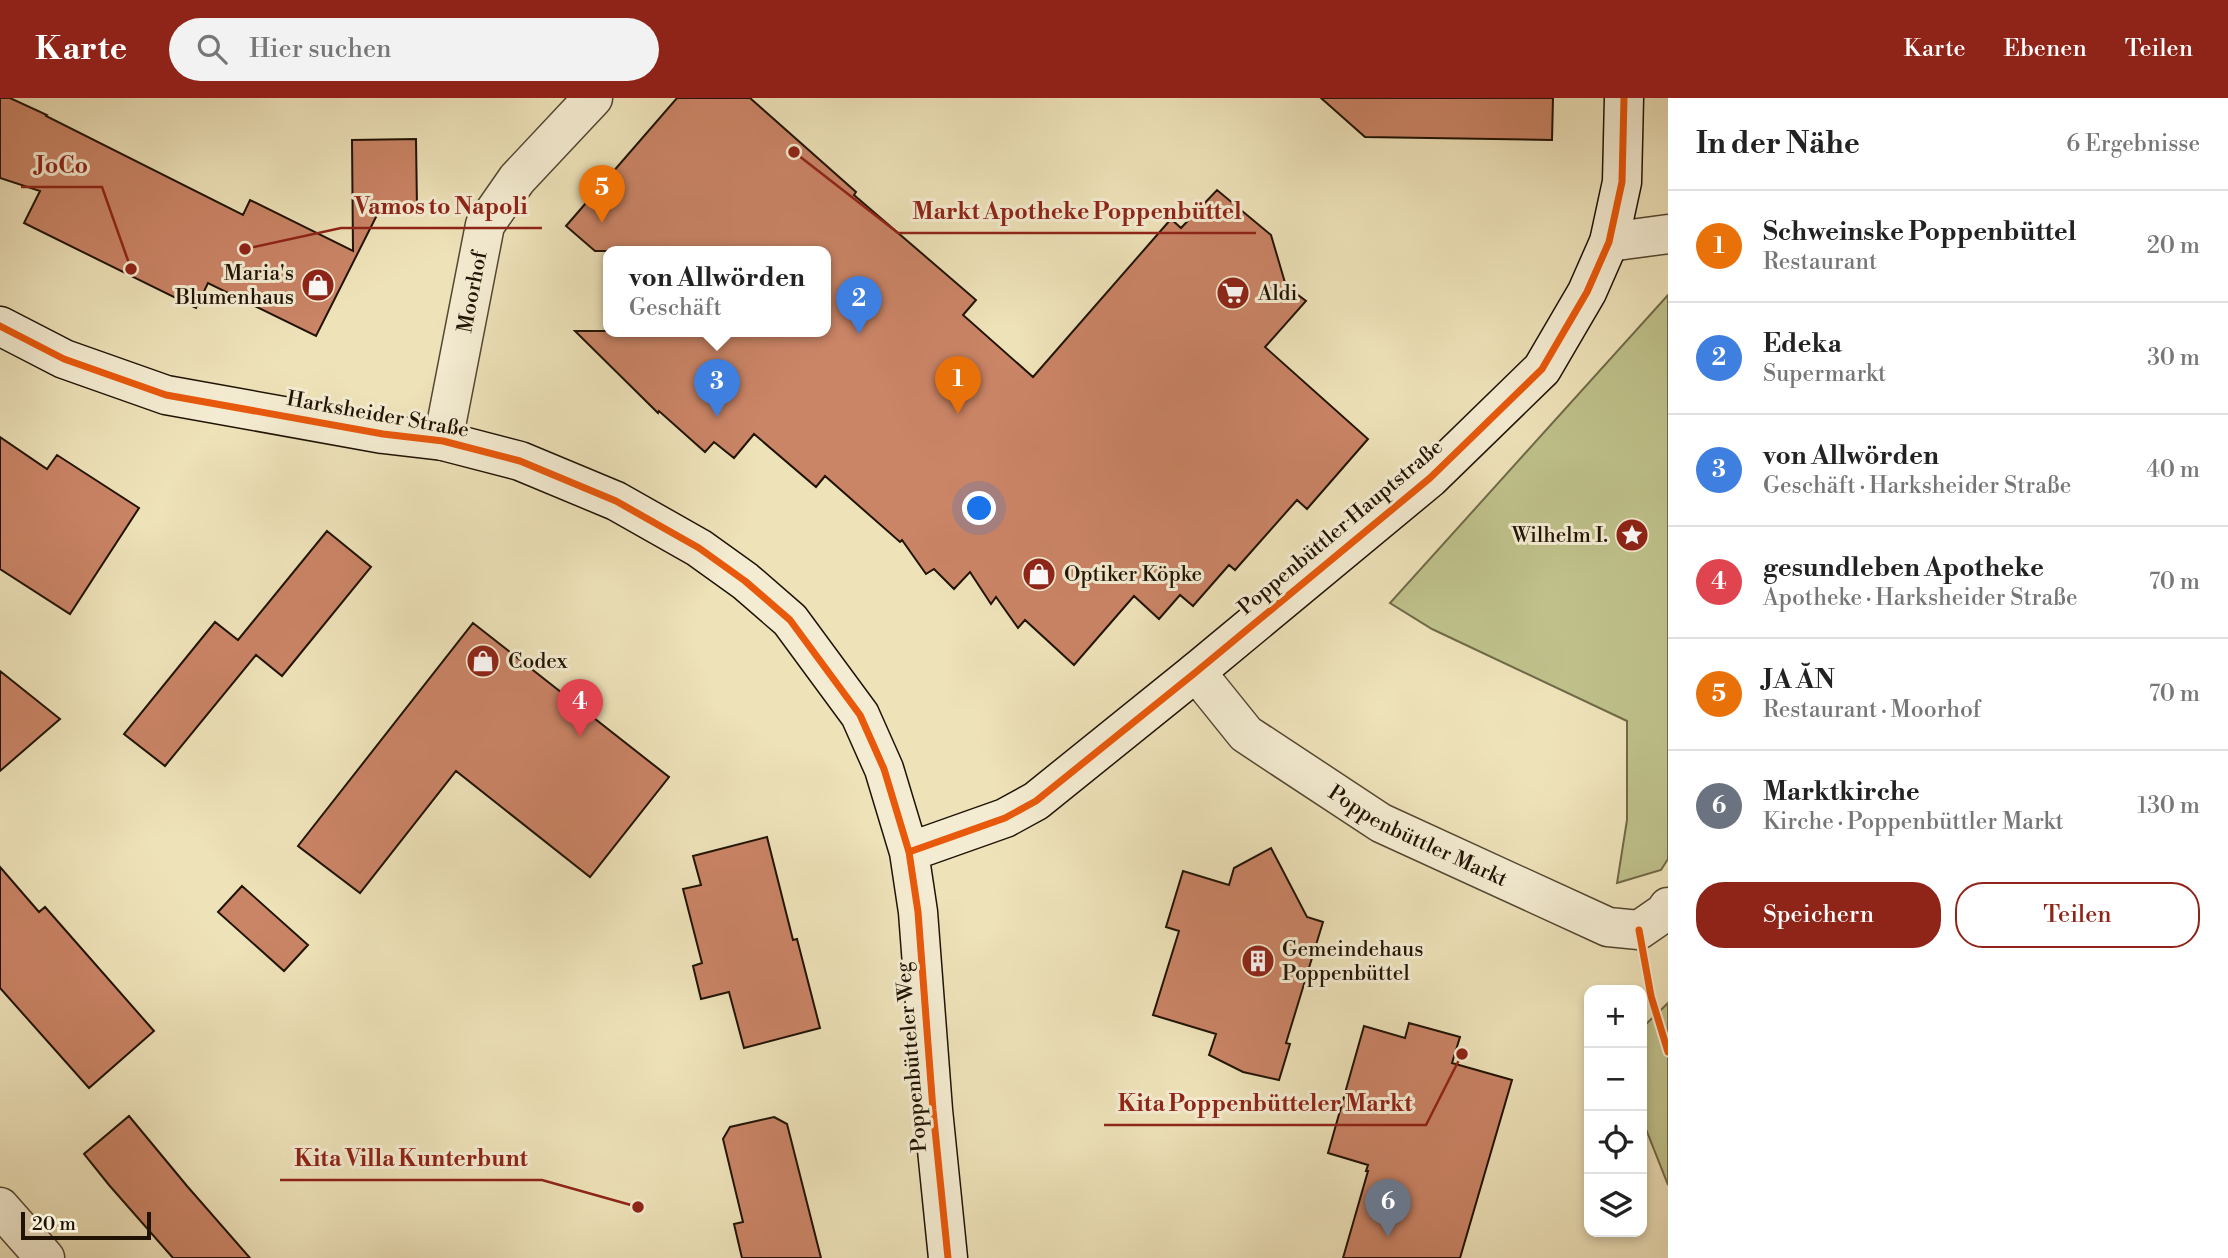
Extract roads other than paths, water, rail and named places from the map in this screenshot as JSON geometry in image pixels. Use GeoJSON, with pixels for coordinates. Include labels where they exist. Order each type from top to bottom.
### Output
{"type":"FeatureCollection","features":[{"type":"Feature","properties":{"kind":"street","name":"Moorhof"},"geometry":{"type":"LineString","coordinates":[[443,441],[485,225],[517,179],[593,98]]}},
{"type":"Feature","properties":{"kind":"street","name":"Poppenbüttler Hauptstraße"},"geometry":{"type":"LineString","coordinates":[[909,852],[1005,818],[1036,801],[1430,478],[1542,369],[1587,292],[1609,242],[1622,182],[1624,98]]}},
{"type":"Feature","properties":{"kind":"street"},"geometry":{"type":"LineString","coordinates":[[1609,242],[1668,234]]}},
{"type":"Feature","properties":{"kind":"street","name":"Harksheider Straße"},"geometry":{"type":"LineString","coordinates":[[0,326],[64,359],[166,395],[383,434],[443,441],[520,461],[616,501],[699,548],[745,581],[790,620],[860,715],[884,769],[909,852]]}},
{"type":"Feature","properties":{"kind":"street","name":"Poppenbüttler Markt"},"geometry":{"type":"LineString","coordinates":[[1196,672],[1246,734],[1381,823],[1608,927],[1639,930],[1668,907]]}},
{"type":"Feature","properties":{"kind":"street","name":"Poppenbütteler Weg"},"geometry":{"type":"LineString","coordinates":[[909,852],[918,912],[933,1110],[948,1258]]}},
{"type":"Feature","properties":{"kind":"street"},"geometry":{"type":"LineString","coordinates":[[0,1207],[45,1258]]}},
{"type":"Feature","properties":{"kind":"place","name":"Markt Apotheke Poppenbüttel"},"geometry":{"type":"Point","coordinates":[794,152]}},
{"type":"Feature","properties":{"kind":"place","name":"JA ĂN"},"geometry":{"type":"Point","coordinates":[602,223]}},
{"type":"Feature","properties":{"kind":"place","name":"Vamos to Napoli"},"geometry":{"type":"Point","coordinates":[245,249]}},
{"type":"Feature","properties":{"kind":"place","name":"JoCo"},"geometry":{"type":"Point","coordinates":[131,269]}},
{"type":"Feature","properties":{"kind":"place","name":"Maria's Blumenhaus"},"geometry":{"type":"Point","coordinates":[318,285]}},
{"type":"Feature","properties":{"kind":"place","name":"Aldi"},"geometry":{"type":"Point","coordinates":[1233,293]}},
{"type":"Feature","properties":{"kind":"place","name":"Edeka"},"geometry":{"type":"Point","coordinates":[859,334]}},
{"type":"Feature","properties":{"kind":"place","name":"Schweinske Poppenbüttel"},"geometry":{"type":"Point","coordinates":[958,414]}},
{"type":"Feature","properties":{"kind":"place","name":"von Allwörden"},"geometry":{"type":"Point","coordinates":[717,417]}},
{"type":"Feature","properties":{"kind":"place","name":"Wilhelm I."},"geometry":{"type":"Point","coordinates":[1632,535]}},
{"type":"Feature","properties":{"kind":"place","name":"Optiker Köpke"},"geometry":{"type":"Point","coordinates":[1039,574]}},
{"type":"Feature","properties":{"kind":"place","name":"Codex"},"geometry":{"type":"Point","coordinates":[483,661]}},
{"type":"Feature","properties":{"kind":"place","name":"gesundleben Apotheke"},"geometry":{"type":"Point","coordinates":[580,737]}},
{"type":"Feature","properties":{"kind":"place","name":"Gemeindehaus Poppenbüttel"},"geometry":{"type":"Point","coordinates":[1258,961]}},
{"type":"Feature","properties":{"kind":"place","name":"Kita Poppenbütteler Markt"},"geometry":{"type":"Point","coordinates":[1462,1054]}},
{"type":"Feature","properties":{"kind":"place","name":"Kita Villa Kunterbunt"},"geometry":{"type":"Point","coordinates":[638,1207]}},
{"type":"Feature","properties":{"kind":"place","name":"Marktkirche"},"geometry":{"type":"Point","coordinates":[1388,1237]}}]}
